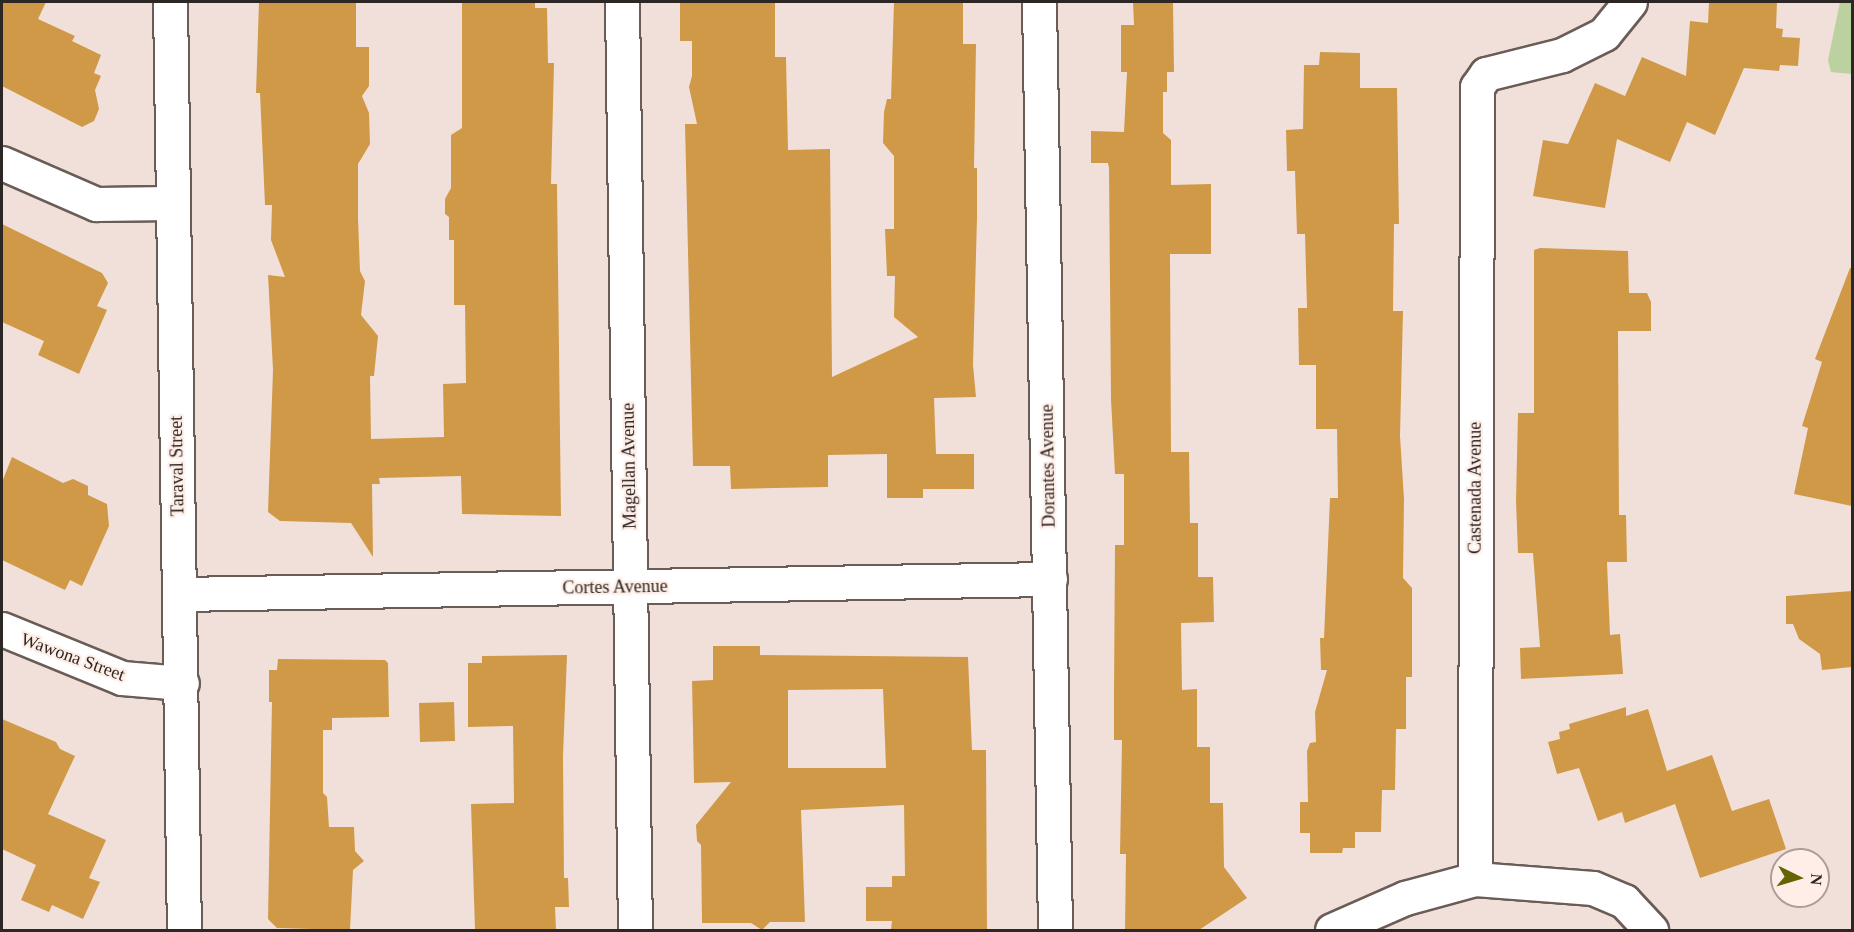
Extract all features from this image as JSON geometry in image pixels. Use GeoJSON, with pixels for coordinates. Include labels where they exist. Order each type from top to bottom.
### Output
{"type":"FeatureCollection","features":[{"type":"Feature","properties":{"kind":"street","name":"Taraval Street"},"geometry":{"type":"LineString","coordinates":[[170,2],[171,203],[182,683],[184,930]]}},
{"type":"Feature","properties":{"kind":"street","name":"Magellan Avenue"},"geometry":{"type":"LineString","coordinates":[[622,2],[635,930]]}},
{"type":"Feature","properties":{"kind":"street","name":"Dorantes Avenue"},"geometry":{"type":"LineString","coordinates":[[1039,2],[1055,930]]}},
{"type":"Feature","properties":{"kind":"street","name":"Castenada Avenue"},"geometry":{"type":"LineString","coordinates":[[1475,879],[1477,87],[1486,74],[1562,55],[1604,34],[1630,2]]}},
{"type":"Feature","properties":{"kind":"street"},"geometry":{"type":"LineString","coordinates":[[2,163],[96,204],[171,203]]}},
{"type":"Feature","properties":{"kind":"street","name":"Cortes Avenue"},"geometry":{"type":"LineString","coordinates":[[180,594],[1050,579]]}},
{"type":"Feature","properties":{"kind":"street","name":"Wawona Street"},"geometry":{"type":"LineString","coordinates":[[2,630],[122,678],[182,683]]}},
{"type":"Feature","properties":{"kind":"street"},"geometry":{"type":"LineString","coordinates":[[1332,930],[1405,897],[1475,879],[1593,888],[1624,901],[1650,930]]}},
{"type":"Feature","properties":{"kind":"green space"},"geometry":{"type":"Polygon","coordinates":[[[1840,2],[1852,2],[1852,74],[1831,72],[1828,60],[1840,2]]]}},
{"type":"Feature","properties":{"kind":"building"},"geometry":{"type":"Polygon","coordinates":[[[2,2],[46,2],[38,19],[75,36],[72,41],[101,55],[94,73],[101,76],[95,90],[99,109],[94,121],[82,127],[2,86],[2,2]]]}},
{"type":"Feature","properties":{"kind":"building"},"geometry":{"type":"Polygon","coordinates":[[[259,2],[356,2],[356,47],[369,47],[369,86],[362,96],[369,113],[370,144],[358,164],[358,218],[360,271],[365,281],[361,315],[378,336],[374,376],[370,376],[371,439],[444,437],[443,384],[466,383],[465,305],[454,305],[454,240],[449,240],[449,217],[445,214],[445,199],[451,188],[451,135],[462,128],[462,2],[535,2],[535,8],[547,8],[548,63],[554,63],[551,184],[557,184],[561,516],[462,514],[461,476],[379,478],[380,484],[372,484],[373,557],[351,523],[280,521],[268,512],[273,370],[268,275],[285,277],[271,240],[272,205],[265,205],[260,93],[256,93],[259,2]]]}},
{"type":"Feature","properties":{"kind":"building"},"geometry":{"type":"Polygon","coordinates":[[[680,2],[775,2],[775,57],[786,57],[788,150],[830,149],[832,377],[918,337],[894,317],[895,276],[887,276],[885,229],[894,229],[894,156],[883,143],[884,112],[887,99],[891,99],[894,2],[963,2],[963,44],[976,44],[974,168],[977,168],[977,218],[973,365],[976,397],[934,398],[936,454],[974,454],[974,489],[923,489],[923,498],[887,498],[887,454],[828,455],[828,487],[731,489],[730,466],[693,466],[685,124],[697,124],[689,87],[692,76],[692,41],[680,41],[680,2]]]}},
{"type":"Feature","properties":{"kind":"building"},"geometry":{"type":"Polygon","coordinates":[[[1133,2],[1173,2],[1174,72],[1167,72],[1167,92],[1163,92],[1163,133],[1171,140],[1171,185],[1211,184],[1211,254],[1170,254],[1171,452],[1189,452],[1190,523],[1198,523],[1198,577],[1213,577],[1214,622],[1181,623],[1182,690],[1197,689],[1197,747],[1210,747],[1210,803],[1223,803],[1224,867],[1247,898],[1199,930],[1125,930],[1126,854],[1120,854],[1122,740],[1114,740],[1115,545],[1124,545],[1124,474],[1115,474],[1111,400],[1109,168],[1108,163],[1091,163],[1091,131],[1124,132],[1127,72],[1121,72],[1121,25],[1134,25],[1133,2]]]}},
{"type":"Feature","properties":{"kind":"building"},"geometry":{"type":"Polygon","coordinates":[[[1709,2],[1777,2],[1776,28],[1783,29],[1782,37],[1800,38],[1798,66],[1780,65],[1779,71],[1744,68],[1715,135],[1687,122],[1670,162],[1617,139],[1605,208],[1533,196],[1543,140],[1568,144],[1595,83],[1625,96],[1642,57],[1686,76],[1690,21],[1708,23],[1709,2]]]}},
{"type":"Feature","properties":{"kind":"building"},"geometry":{"type":"Polygon","coordinates":[[[1320,52],[1360,53],[1360,88],[1397,88],[1399,224],[1394,224],[1393,311],[1403,311],[1400,436],[1404,499],[1403,578],[1412,588],[1412,677],[1406,677],[1406,729],[1396,729],[1395,790],[1382,790],[1381,832],[1355,832],[1355,848],[1343,848],[1342,853],[1310,853],[1310,833],[1300,833],[1300,802],[1308,802],[1307,751],[1310,743],[1316,742],[1315,712],[1327,670],[1321,670],[1320,638],[1324,638],[1330,498],[1338,498],[1337,429],[1316,429],[1316,365],[1299,365],[1298,308],[1307,308],[1305,234],[1297,234],[1295,171],[1287,171],[1286,130],[1303,129],[1304,65],[1319,65],[1320,52]]]}},
{"type":"Feature","properties":{"kind":"building"},"geometry":{"type":"Polygon","coordinates":[[[2,224],[102,273],[108,283],[97,306],[107,310],[79,374],[38,355],[44,341],[2,322],[2,224]]]}},
{"type":"Feature","properties":{"kind":"building"},"geometry":{"type":"Polygon","coordinates":[[[1540,248],[1628,251],[1629,293],[1647,293],[1651,302],[1651,331],[1618,331],[1619,515],[1626,515],[1627,562],[1607,562],[1610,635],[1620,634],[1623,674],[1521,679],[1520,648],[1540,647],[1533,553],[1518,553],[1516,501],[1518,413],[1534,413],[1534,250],[1540,248]]]}},
{"type":"Feature","properties":{"kind":"building"},"geometry":{"type":"Polygon","coordinates":[[[1850,268],[1852,268],[1852,506],[1794,494],[1808,428],[1802,426],[1822,362],[1815,359],[1850,268]]]}},
{"type":"Feature","properties":{"kind":"building"},"geometry":{"type":"Polygon","coordinates":[[[12,457],[63,483],[73,479],[88,486],[88,495],[107,504],[109,526],[82,586],[70,580],[65,590],[2,560],[2,482],[12,457]]]}},
{"type":"Feature","properties":{"kind":"building"},"geometry":{"type":"Polygon","coordinates":[[[1852,591],[1852,667],[1822,670],[1820,654],[1799,639],[1793,624],[1786,624],[1786,596],[1852,591]]]}},
{"type":"Feature","properties":{"kind":"building"},"geometry":{"type":"Polygon","coordinates":[[[713,646],[760,646],[760,655],[968,657],[972,750],[986,750],[987,930],[891,930],[892,921],[866,921],[866,887],[892,887],[892,876],[905,876],[904,805],[801,810],[805,922],[770,922],[762,930],[751,923],[702,923],[701,845],[697,841],[696,825],[731,782],[694,783],[692,681],[713,680],[713,646]],[[883,689],[788,690],[788,768],[886,768],[883,689]]]}},
{"type":"Feature","properties":{"kind":"building"},"geometry":{"type":"Polygon","coordinates":[[[567,655],[563,756],[564,878],[568,878],[569,907],[555,907],[556,930],[475,930],[471,804],[514,803],[513,726],[468,727],[468,663],[482,663],[482,656],[567,655]]]}},
{"type":"Feature","properties":{"kind":"building"},"geometry":{"type":"Polygon","coordinates":[[[278,659],[385,660],[388,663],[389,717],[332,718],[332,730],[323,730],[323,793],[327,797],[329,827],[354,827],[355,851],[364,861],[353,870],[350,930],[277,928],[268,919],[272,702],[269,702],[269,670],[277,670],[278,659]]]}},
{"type":"Feature","properties":{"kind":"building"},"geometry":{"type":"Polygon","coordinates":[[[454,702],[455,741],[420,742],[419,703],[454,702]]]}},
{"type":"Feature","properties":{"kind":"building"},"geometry":{"type":"Polygon","coordinates":[[[1626,707],[1626,716],[1648,709],[1667,771],[1712,755],[1732,811],[1769,799],[1786,848],[1770,848],[1770,854],[1700,878],[1675,804],[1625,823],[1622,812],[1598,821],[1579,768],[1557,774],[1548,742],[1560,739],[1559,732],[1570,729],[1569,724],[1626,707]]]}},
{"type":"Feature","properties":{"kind":"building"},"geometry":{"type":"Polygon","coordinates":[[[2,719],[56,742],[60,749],[75,756],[48,814],[106,840],[89,878],[100,882],[83,919],[52,905],[49,912],[21,900],[36,865],[2,849],[2,719]]]}}]}
